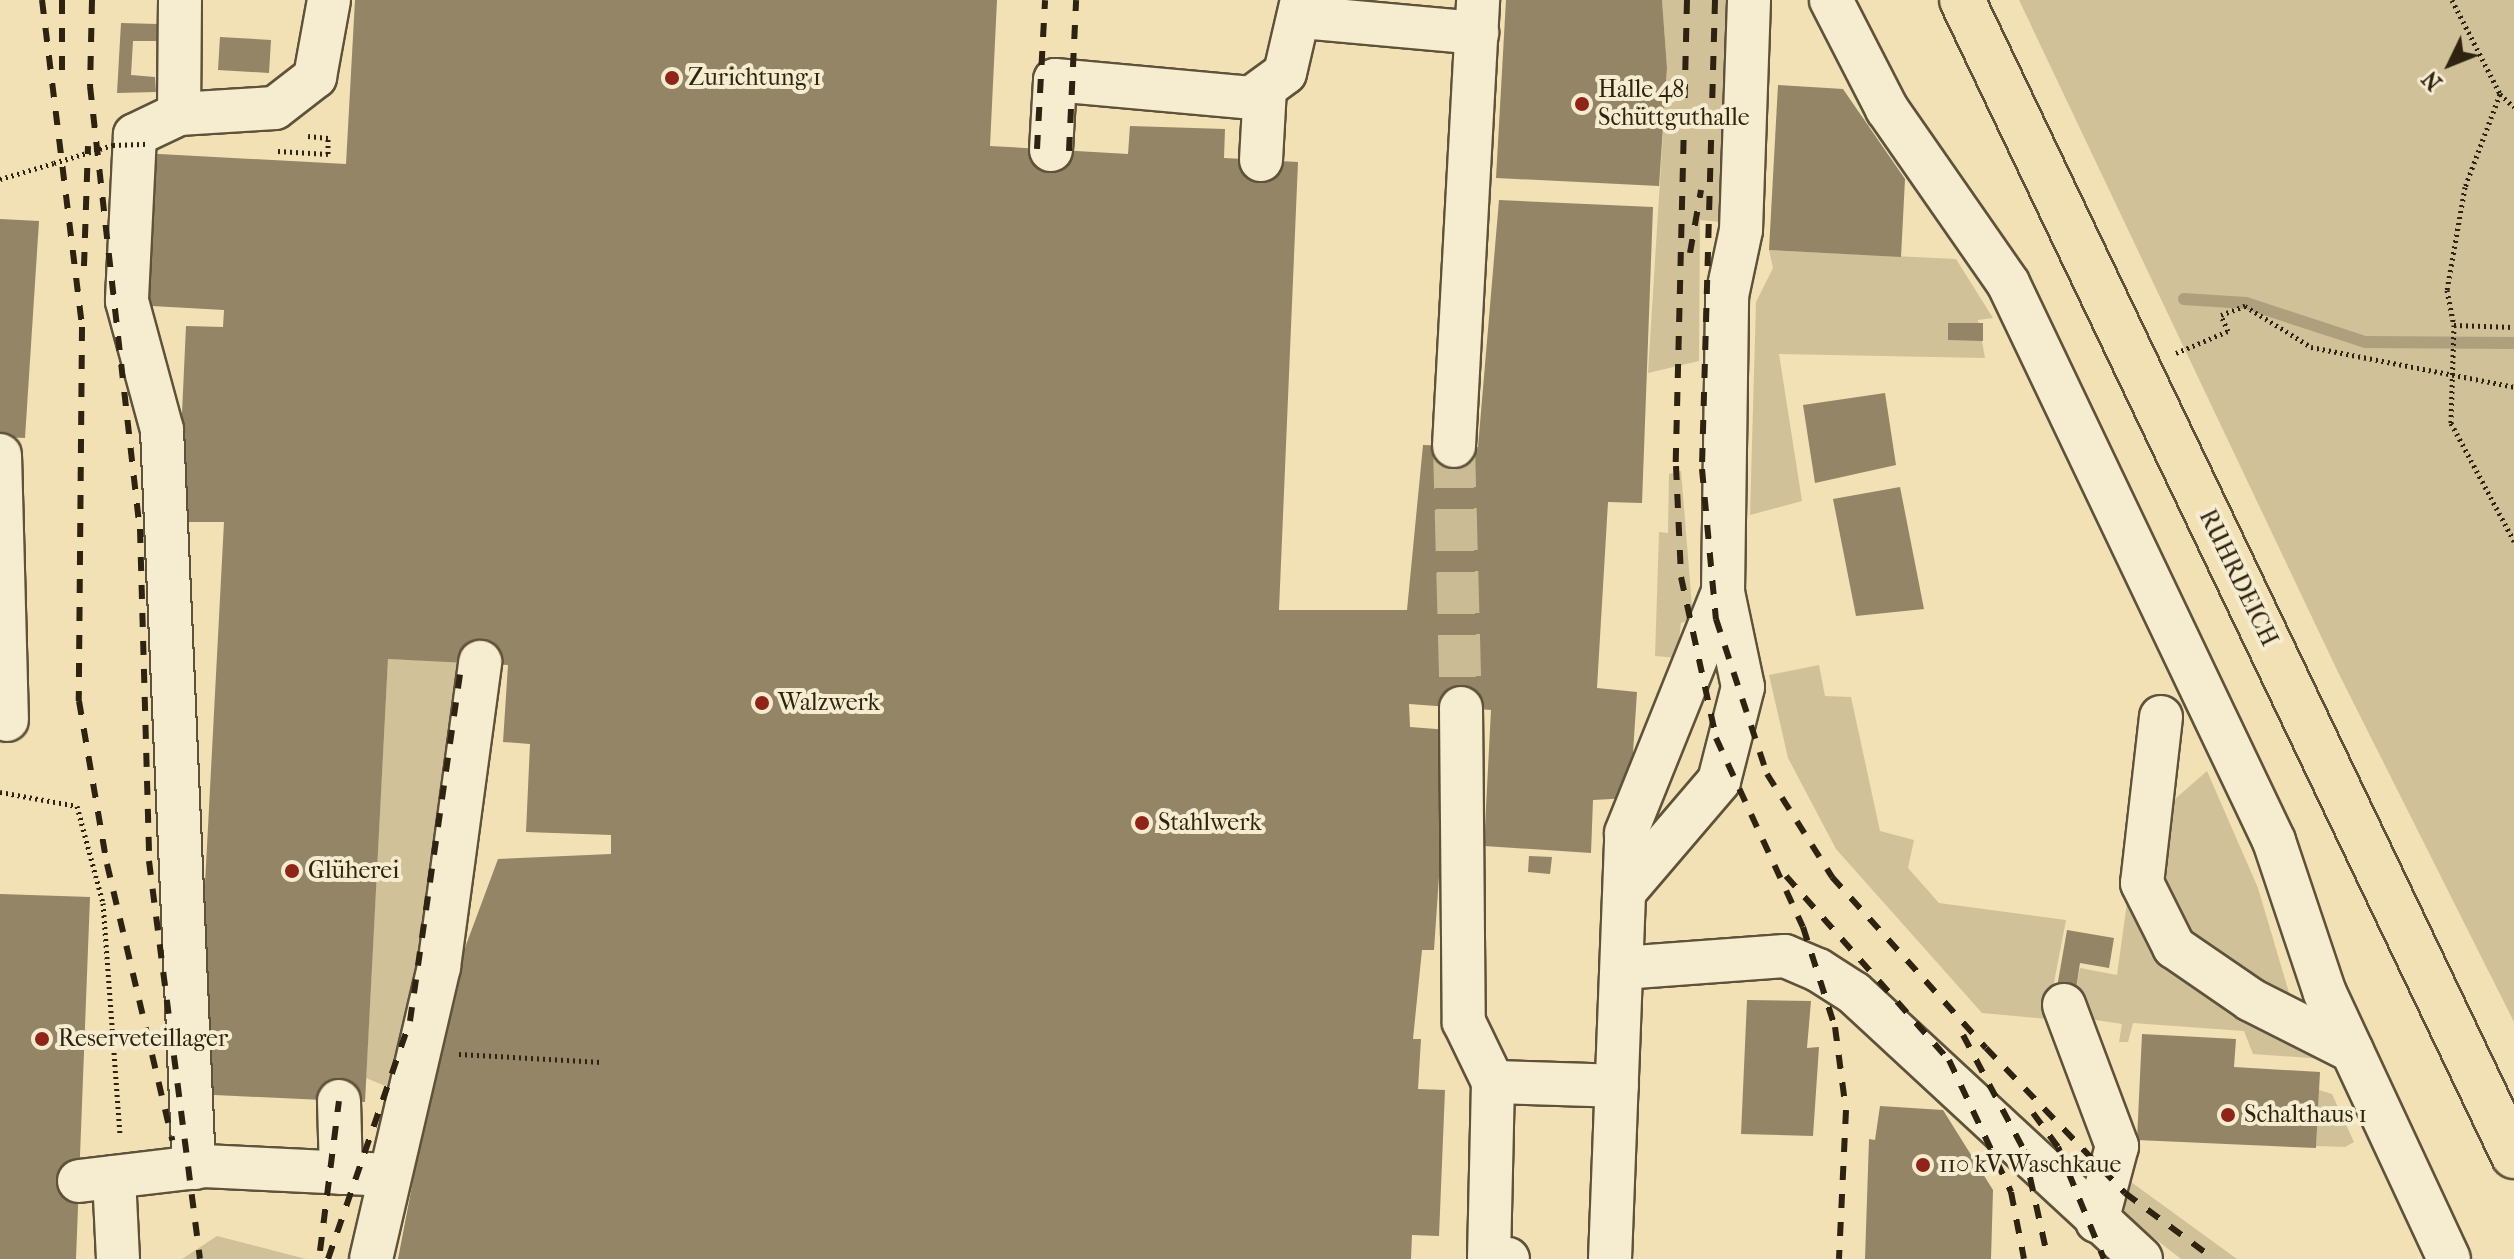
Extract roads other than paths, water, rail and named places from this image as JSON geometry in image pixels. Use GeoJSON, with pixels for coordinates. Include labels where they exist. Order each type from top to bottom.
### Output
{"type":"FeatureCollection","features":[{"type":"Feature","properties":{"kind":"main road","name":"RUHRDEICH"},"geometry":{"type":"LineString","coordinates":[[1962,0],[2514,1156]]}},
{"type":"Feature","properties":{"kind":"lane"},"geometry":{"type":"LineString","coordinates":[[179,114],[180,0]]}},
{"type":"Feature","properties":{"kind":"lane"},"geometry":{"type":"LineString","coordinates":[[194,1168],[162,430],[127,301],[135,135],[179,114],[275,108],[315,77],[329,0]]}},
{"type":"Feature","properties":{"kind":"lane"},"geometry":{"type":"LineString","coordinates":[[1625,891],[1719,781],[1743,687],[1723,592],[1727,296],[1741,230],[1749,0]]}},
{"type":"Feature","properties":{"kind":"lane"},"geometry":{"type":"LineString","coordinates":[[1831,0],[1887,109],[2008,283],[2274,841],[2310,956],[2449,1259]]}},
{"type":"Feature","properties":{"kind":"lane"},"geometry":{"type":"LineString","coordinates":[[1051,150],[1055,80],[1251,98],[1285,73],[1302,9],[1478,16],[1484,136],[1454,446]]}},
{"type":"Feature","properties":{"kind":"lane"},"geometry":{"type":"LineString","coordinates":[[1261,160],[1265,88]]}},
{"type":"Feature","properties":{"kind":"lane"},"geometry":{"type":"LineString","coordinates":[[0,455],[7,720]]}},
{"type":"Feature","properties":{"kind":"lane"},"geometry":{"type":"LineString","coordinates":[[1610,1259],[1625,891],[1636,799],[1697,672],[1723,592]]}},
{"type":"Feature","properties":{"kind":"lane"},"geometry":{"type":"LineString","coordinates":[[371,1259],[439,967],[480,662]]}},
{"type":"Feature","properties":{"kind":"lane"},"geometry":{"type":"LineString","coordinates":[[1461,708],[1464,1022],[1493,1082],[1489,1259],[1508,1259]]}},
{"type":"Feature","properties":{"kind":"lane"},"geometry":{"type":"LineString","coordinates":[[2161,717],[2142,883],[2174,947],[2251,1000],[2352,1051]]}},
{"type":"Feature","properties":{"kind":"lane"},"geometry":{"type":"LineString","coordinates":[[1622,968],[1785,956],[1804,963],[1866,1004],[2141,1259]]}},
{"type":"Feature","properties":{"kind":"lane"},"geometry":{"type":"LineString","coordinates":[[2064,1005],[2117,1146],[2097,1221]]}},
{"type":"Feature","properties":{"kind":"lane"},"geometry":{"type":"LineString","coordinates":[[1493,1082],[1617,1086]]}},
{"type":"Feature","properties":{"kind":"lane"},"geometry":{"type":"LineString","coordinates":[[339,1101],[341,1173]]}},
{"type":"Feature","properties":{"kind":"lane"},"geometry":{"type":"LineString","coordinates":[[118,1259],[105,1178],[194,1168],[389,1175]]}},
{"type":"Feature","properties":{"kind":"waterway"},"geometry":{"type":"LineString","coordinates":[[2184,299],[2246,303],[2365,342],[2514,343]]}},
{"type":"Feature","properties":{"kind":"tunnel"},"geometry":{"type":"LineString","coordinates":[[1454,446],[1461,708]]}},
{"type":"Feature","properties":{"kind":"railway"},"geometry":{"type":"LineString","coordinates":[[42,0],[82,327],[79,701],[107,864],[172,1140]]}},
{"type":"Feature","properties":{"kind":"railway"},"geometry":{"type":"LineString","coordinates":[[62,0],[62,76]]}},
{"type":"Feature","properties":{"kind":"railway"},"geometry":{"type":"LineString","coordinates":[[92,0],[90,86],[140,529],[149,861],[200,1259]]}},
{"type":"Feature","properties":{"kind":"railway"},"geometry":{"type":"LineString","coordinates":[[1037,149],[1045,0]]}},
{"type":"Feature","properties":{"kind":"railway"},"geometry":{"type":"LineString","coordinates":[[1069,151],[1076,0]]}},
{"type":"Feature","properties":{"kind":"railway"},"geometry":{"type":"LineString","coordinates":[[1687,0],[1676,466],[1681,577],[1716,738],[1803,927],[1835,1027],[1846,1110],[1839,1259]]}},
{"type":"Feature","properties":{"kind":"railway"},"geometry":{"type":"LineString","coordinates":[[1715,0],[1702,469],[1716,619],[1767,774],[1832,877],[1986,1048],[2125,1193],[2214,1259]]}},
{"type":"Feature","properties":{"kind":"railway"},"geometry":{"type":"LineString","coordinates":[[84,266],[88,146]]}},
{"type":"Feature","properties":{"kind":"railway"},"geometry":{"type":"LineString","coordinates":[[1690,253],[1701,190]]}},
{"type":"Feature","properties":{"kind":"railway"},"geometry":{"type":"LineString","coordinates":[[328,1259],[410,1021],[462,661]]}},
{"type":"Feature","properties":{"kind":"railway"},"geometry":{"type":"LineString","coordinates":[[1786,876],[1949,1060],[2011,1192],[2024,1259]]}},
{"type":"Feature","properties":{"kind":"railway"},"geometry":{"type":"LineString","coordinates":[[1963,1035],[2024,1150],[2048,1259]]}},
{"type":"Feature","properties":{"kind":"railway"},"geometry":{"type":"LineString","coordinates":[[320,1251],[339,1101]]}},
{"type":"Feature","properties":{"kind":"railway"},"geometry":{"type":"LineString","coordinates":[[2033,1113],[2058,1147],[2104,1259]]}},
{"type":"Feature","properties":{"kind":"place","name":"Zurichtung 1"},"geometry":{"type":"Point","coordinates":[672,78]}},
{"type":"Feature","properties":{"kind":"place","name":"Halle 48 Schüttguthalle"},"geometry":{"type":"Point","coordinates":[1582,104]}},
{"type":"Feature","properties":{"kind":"place","name":"Walzwerk"},"geometry":{"type":"Point","coordinates":[762,703]}},
{"type":"Feature","properties":{"kind":"place","name":"Stahlwerk"},"geometry":{"type":"Point","coordinates":[1142,823]}},
{"type":"Feature","properties":{"kind":"place","name":"Glüherei"},"geometry":{"type":"Point","coordinates":[292,871]}},
{"type":"Feature","properties":{"kind":"place","name":"Reserveteillager"},"geometry":{"type":"Point","coordinates":[42,1039]}},
{"type":"Feature","properties":{"kind":"place","name":"Schalthaus 1"},"geometry":{"type":"Point","coordinates":[2228,1115]}},
{"type":"Feature","properties":{"kind":"place","name":"110 kV Waschkaue"},"geometry":{"type":"Point","coordinates":[1923,1165]}}]}
